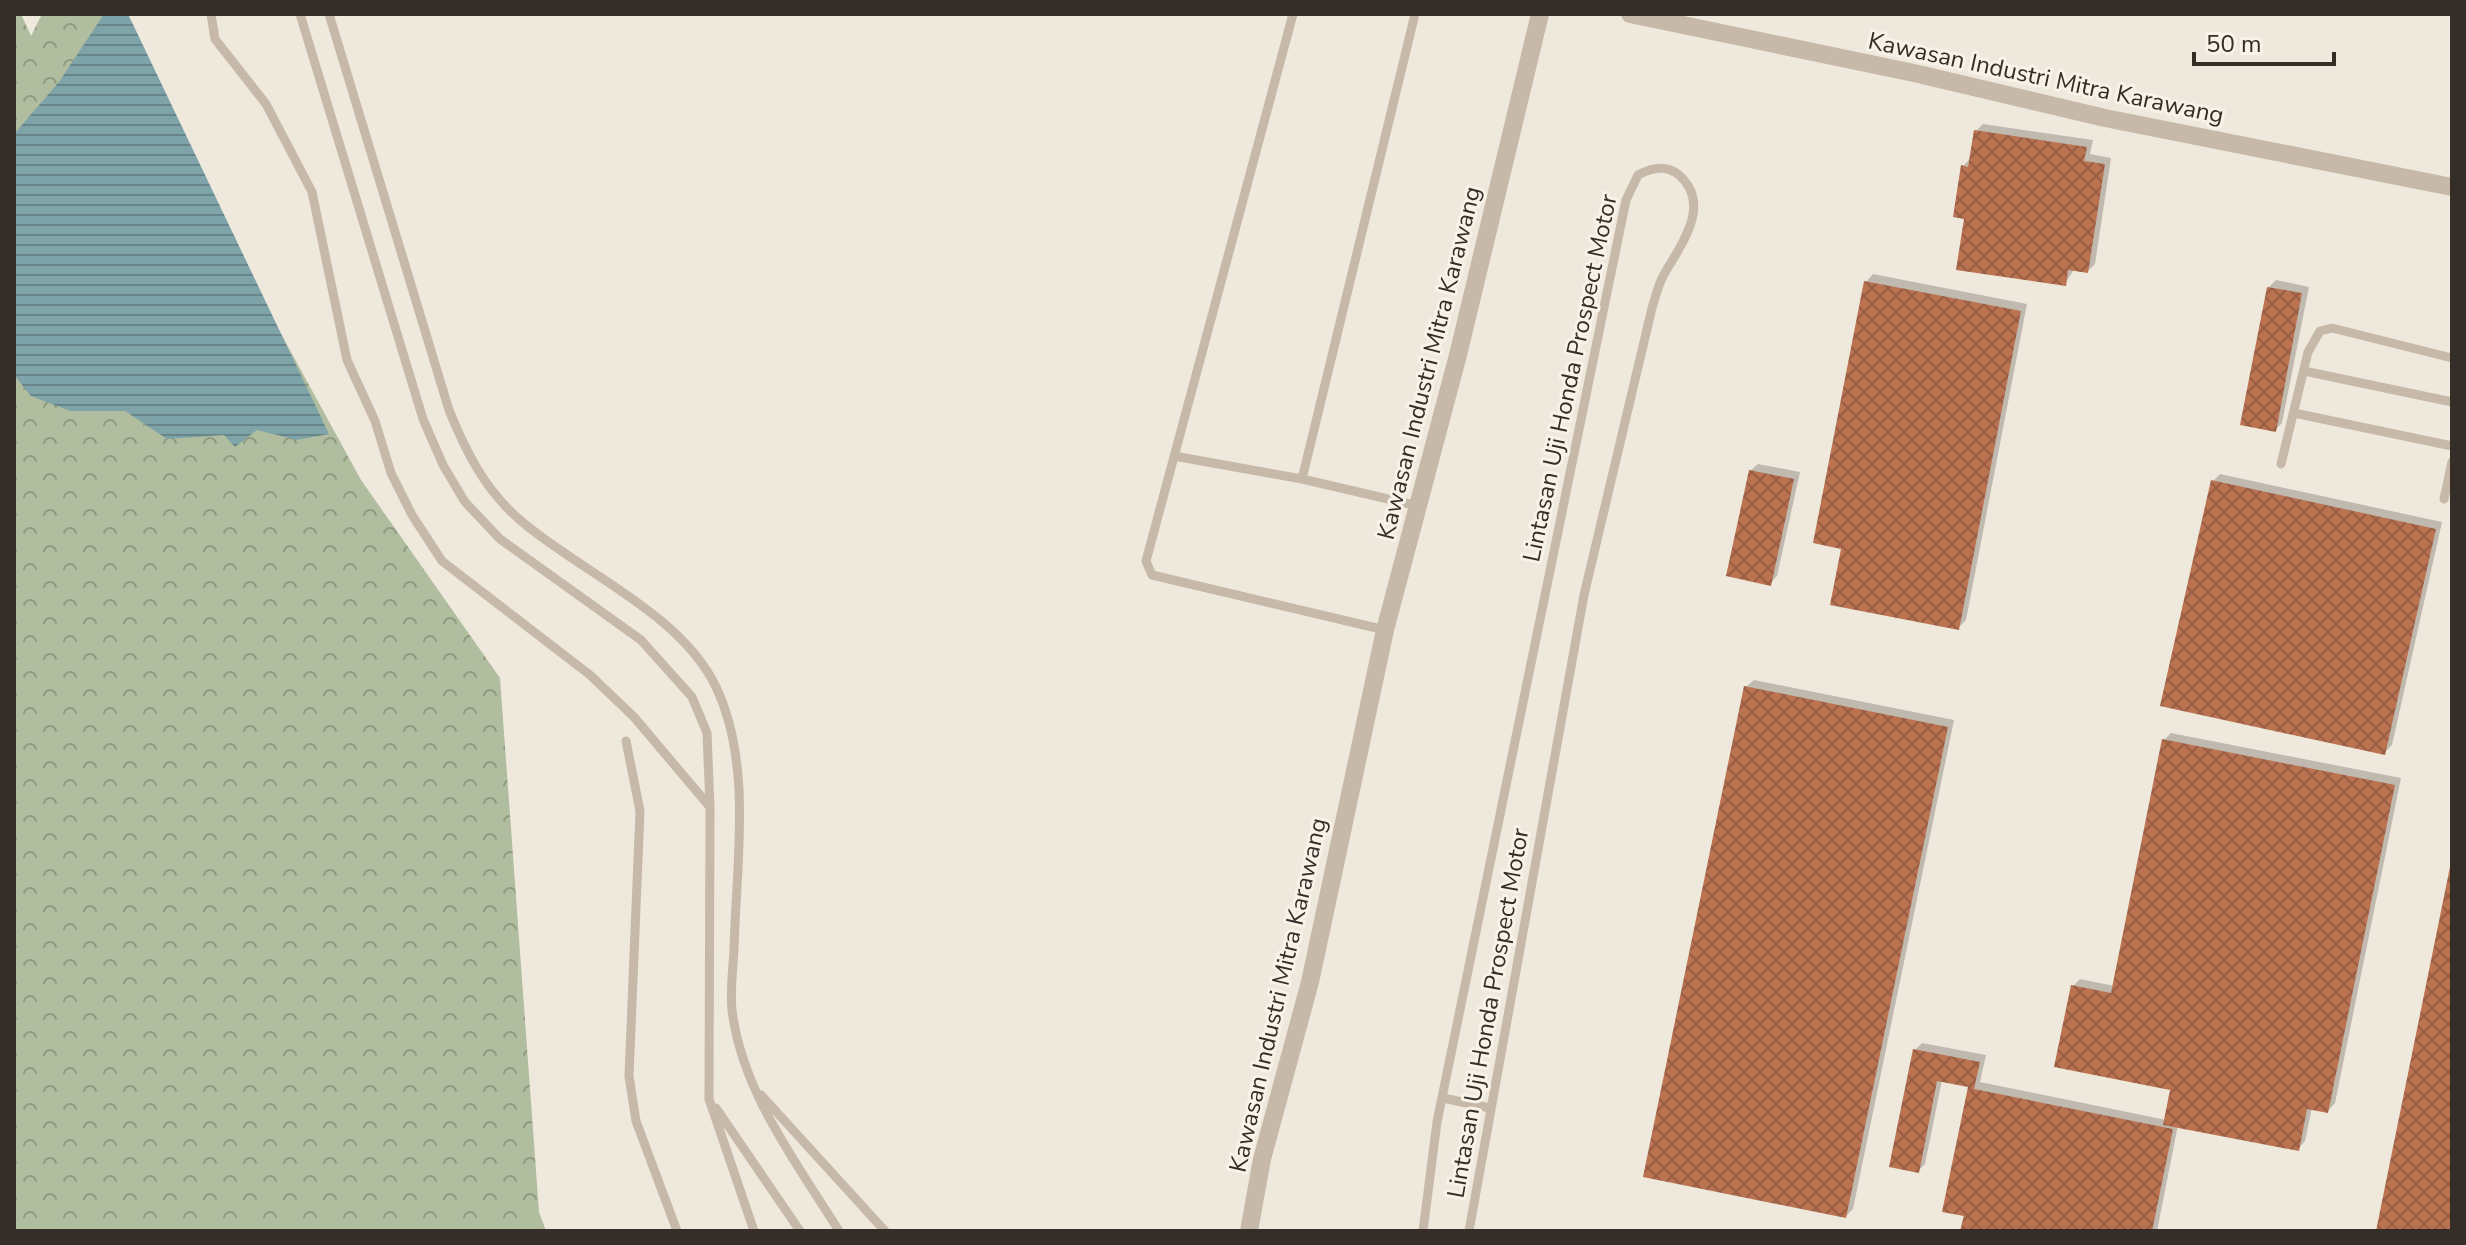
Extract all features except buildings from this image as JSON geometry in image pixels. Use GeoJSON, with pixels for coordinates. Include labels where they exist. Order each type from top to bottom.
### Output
{"type":"FeatureCollection","features":[{"type":"Feature","properties":{"kind":"street","name":"Kawasan Industri Mitra Karawang"},"geometry":{"type":"LineString","coordinates":[[1249,1231],[1262,1159],[1310,982],[1385,630],[1540,14]]}},
{"type":"Feature","properties":{"kind":"street","name":"Kawasan Industri Mitra Karawang"},"geometry":{"type":"LineString","coordinates":[[1630,14],[1914,73],[2118,121],[2452,187]]}},
{"type":"Feature","properties":{"kind":"lane"},"geometry":{"type":"LineString","coordinates":[[211,14],[215,39],[266,104],[312,192],[347,360],[375,421],[391,473],[412,515],[442,561],[590,675],[634,717],[710,807]]}},
{"type":"Feature","properties":{"kind":"lane"},"geometry":{"type":"LineString","coordinates":[[300,14],[423,419],[443,465],[465,502],[500,539],[641,640],[669,667],[692,697],[707,733],[710,807],[709,1099],[754,1231]]}},
{"type":"Feature","properties":{"kind":"lane"},"geometry":{"type":"LineString","coordinates":[[329,14],[449,410],[466,453],[487,486],[518,519],[659,619],[689,650],[715,684],[733,730],[738,809],[732,1007],[751,1083],[839,1231]]}},
{"type":"Feature","properties":{"kind":"lane"},"geometry":{"type":"LineString","coordinates":[[1293,14],[1146,561],[1152,575],[1385,630]]}},
{"type":"Feature","properties":{"kind":"lane"},"geometry":{"type":"LineString","coordinates":[[1302,479],[1415,14]]}},
{"type":"Feature","properties":{"kind":"lane","name":"Lintasan Uji Honda Prospect Motor"},"geometry":{"type":"LineString","coordinates":[[1423,1231],[1443,1098],[1626,200],[1638,175],[1663,168],[1677,173],[1689,187],[1693,224],[1661,280],[1652,308],[1584,595],[1469,1231]]}},
{"type":"Feature","properties":{"kind":"lane"},"geometry":{"type":"LineString","coordinates":[[2281,464],[2311,341],[2320,331],[2332,328],[2452,358]]}},
{"type":"Feature","properties":{"kind":"lane"},"geometry":{"type":"LineString","coordinates":[[2304,371],[2452,402]]}},
{"type":"Feature","properties":{"kind":"lane"},"geometry":{"type":"LineString","coordinates":[[2294,413],[2452,446]]}},
{"type":"Feature","properties":{"kind":"lane"},"geometry":{"type":"LineString","coordinates":[[1174,456],[1302,479],[1418,506]]}},
{"type":"Feature","properties":{"kind":"lane"},"geometry":{"type":"LineString","coordinates":[[2444,499],[2452,462]]}},
{"type":"Feature","properties":{"kind":"lane"},"geometry":{"type":"LineString","coordinates":[[626,741],[640,811],[629,1076],[636,1121],[677,1231]]}},
{"type":"Feature","properties":{"kind":"lane"},"geometry":{"type":"LineString","coordinates":[[751,1083],[885,1231]]}},
{"type":"Feature","properties":{"kind":"lane"},"geometry":{"type":"LineString","coordinates":[[1443,1098],[1490,1108]]}},
{"type":"Feature","properties":{"kind":"lane"},"geometry":{"type":"LineString","coordinates":[[709,1099],[800,1231]]}},
{"type":"Feature","properties":{"kind":"green space"},"geometry":{"type":"Polygon","coordinates":[[[14,14],[21,14],[31,36],[42,14],[106,14],[361,480],[500,678],[539,1212],[546,1231],[14,1231],[14,14]]]}},
{"type":"Feature","properties":{"kind":"water"},"geometry":{"type":"Polygon","coordinates":[[[104,14],[128,14],[329,434],[297,440],[257,430],[235,447],[224,435],[167,439],[125,411],[70,411],[31,396],[14,375],[14,134],[59,82],[104,14]]]}}]}
